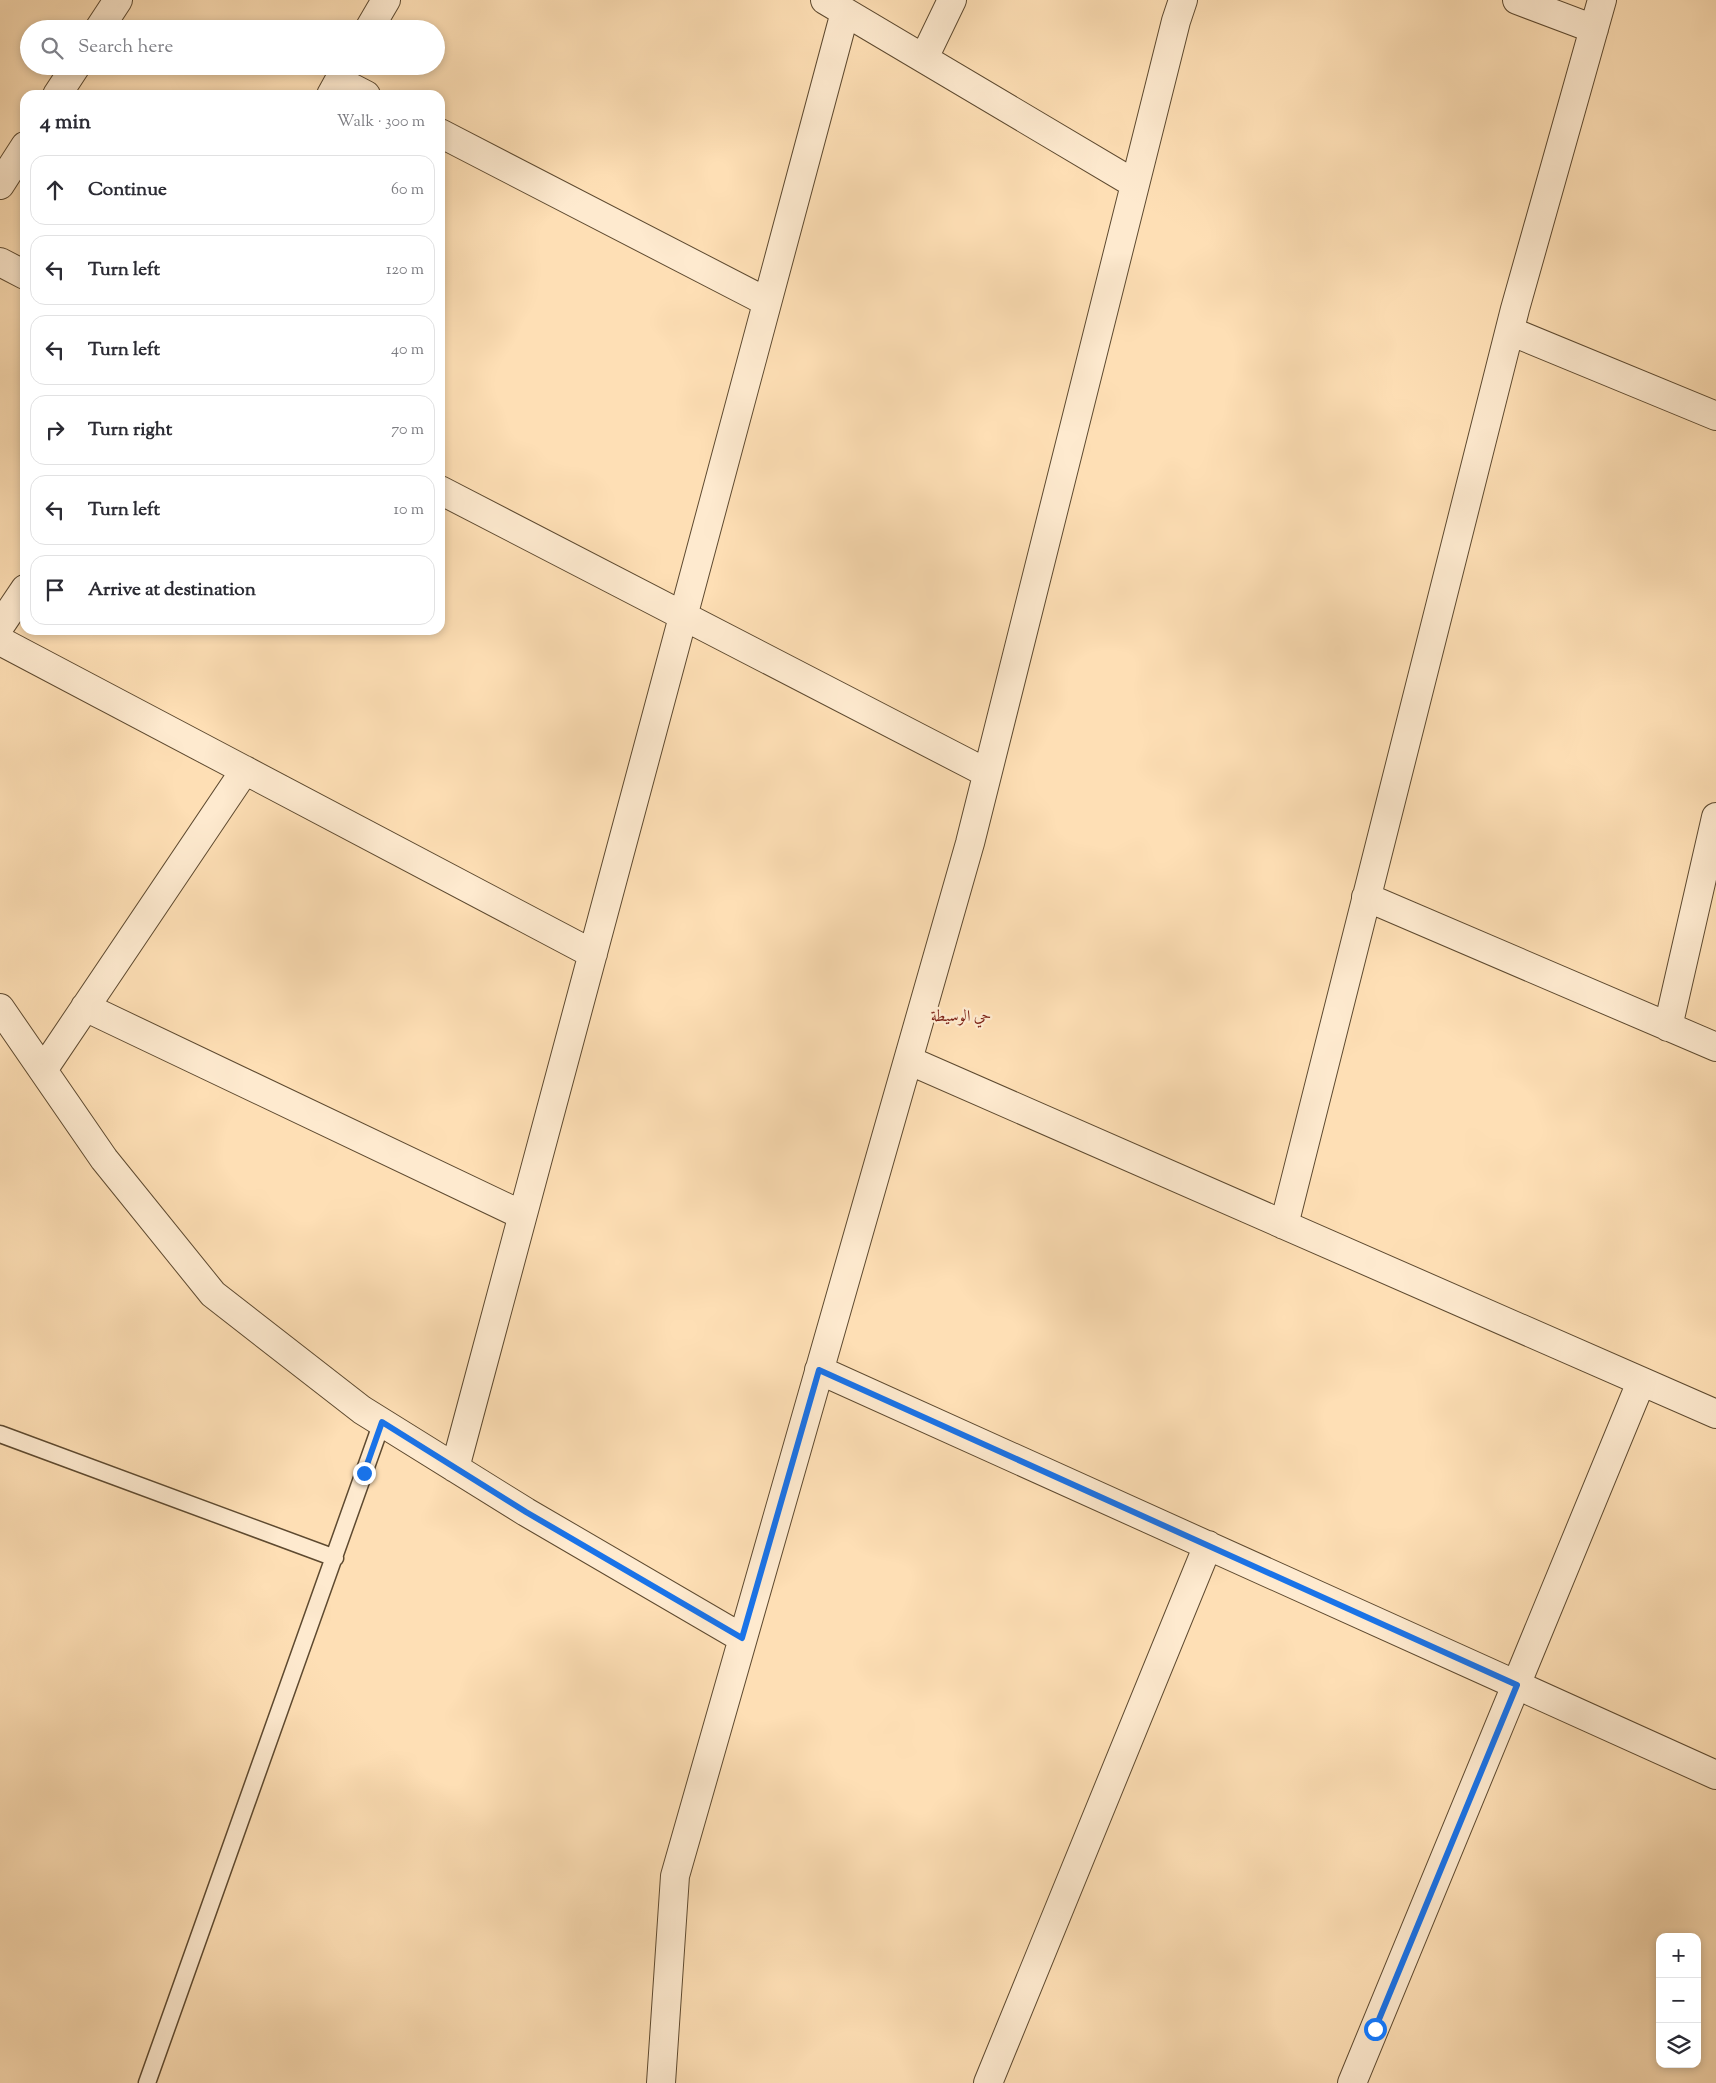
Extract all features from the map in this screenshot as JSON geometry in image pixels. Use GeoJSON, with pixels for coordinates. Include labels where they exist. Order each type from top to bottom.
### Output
{"type":"FeatureCollection","features":[{"type":"Feature","properties":{"kind":"street"},"geometry":{"type":"LineString","coordinates":[[105,20],[118,0]]}},
{"type":"Feature","properties":{"kind":"street"},"geometry":{"type":"LineString","coordinates":[[374,20],[386,0]]}},
{"type":"Feature","properties":{"kind":"street"},"geometry":{"type":"LineString","coordinates":[[924,58],[952,0]]}},
{"type":"Feature","properties":{"kind":"street"},"geometry":{"type":"LineString","coordinates":[[661,2083],[674,1876],[967,852],[1173,30],[1183,0]]}},
{"type":"Feature","properties":{"kind":"street"},"geometry":{"type":"LineString","coordinates":[[1517,0],[1594,29]]}},
{"type":"Feature","properties":{"kind":"street"},"geometry":{"type":"LineString","coordinates":[[1284,1225],[1510,331],[1602,0]]}},
{"type":"Feature","properties":{"kind":"street"},"geometry":{"type":"LineString","coordinates":[[455,1468],[767,302],[835,6],[1135,184]]}},
{"type":"Feature","properties":{"kind":"street"},"geometry":{"type":"LineString","coordinates":[[60,90],[70,75]]}},
{"type":"Feature","properties":{"kind":"street"},"geometry":{"type":"LineString","coordinates":[[339,81],[356,90]]}},
{"type":"Feature","properties":{"kind":"street"},"geometry":{"type":"LineString","coordinates":[[445,136],[767,302]]}},
{"type":"Feature","properties":{"kind":"street"},"geometry":{"type":"LineString","coordinates":[[0,185],[20,154]]}},
{"type":"Feature","properties":{"kind":"street"},"geometry":{"type":"LineString","coordinates":[[0,262],[20,272]]}},
{"type":"Feature","properties":{"kind":"street"},"geometry":{"type":"LineString","coordinates":[[1510,331],[1716,416]]}},
{"type":"Feature","properties":{"kind":"street"},"geometry":{"type":"LineString","coordinates":[[445,493],[987,773]]}},
{"type":"Feature","properties":{"kind":"street"},"geometry":{"type":"LineString","coordinates":[[0,626],[20,596]]}},
{"type":"Feature","properties":{"kind":"street"},"geometry":{"type":"LineString","coordinates":[[0,641],[593,954]]}},
{"type":"Feature","properties":{"kind":"street"},"geometry":{"type":"LineString","coordinates":[[43,1070],[245,770]]}},
{"type":"Feature","properties":{"kind":"street"},"geometry":{"type":"LineString","coordinates":[[1668,1027],[1716,818]]}},
{"type":"Feature","properties":{"kind":"street"},"geometry":{"type":"LineString","coordinates":[[1366,897],[1716,1047]]}},
{"type":"Feature","properties":{"kind":"street"},"geometry":{"type":"LineString","coordinates":[[85,1007],[522,1215]]}},
{"type":"Feature","properties":{"kind":"street"},"geometry":{"type":"LineString","coordinates":[[0,1008],[104,1159],[213,1294],[362,1410],[526,1512],[742,1638]]}},
{"type":"Feature","properties":{"kind":"street"},"geometry":{"type":"LineString","coordinates":[[908,1060],[1716,1414]]}},
{"type":"Feature","properties":{"kind":"street"},"geometry":{"type":"LineString","coordinates":[[819,1370],[1716,1775]]}},
{"type":"Feature","properties":{"kind":"street"},"geometry":{"type":"LineString","coordinates":[[1352,2083],[1641,1382]]}},
{"type":"Feature","properties":{"kind":"street"},"geometry":{"type":"LineString","coordinates":[[988,2083],[1208,1545]]}},
{"type":"Feature","properties":{"kind":"lane"},"geometry":{"type":"LineString","coordinates":[[147,2083],[382,1422]]}},
{"type":"Feature","properties":{"kind":"lane"},"geometry":{"type":"LineString","coordinates":[[0,1434],[335,1558]]}},
{"type":"Feature","properties":{"kind":"district","name":"حي الوسيطة"},"geometry":{"type":"Point","coordinates":[961,1015]}},
{"type":"Feature","properties":{"kind":"route"},"geometry":{"type":"LineString","coordinates":[[364,1473],[382,1422],[526,1512],[742,1638],[819,1370],[1517,1685],[1375,2029]]}}]}
